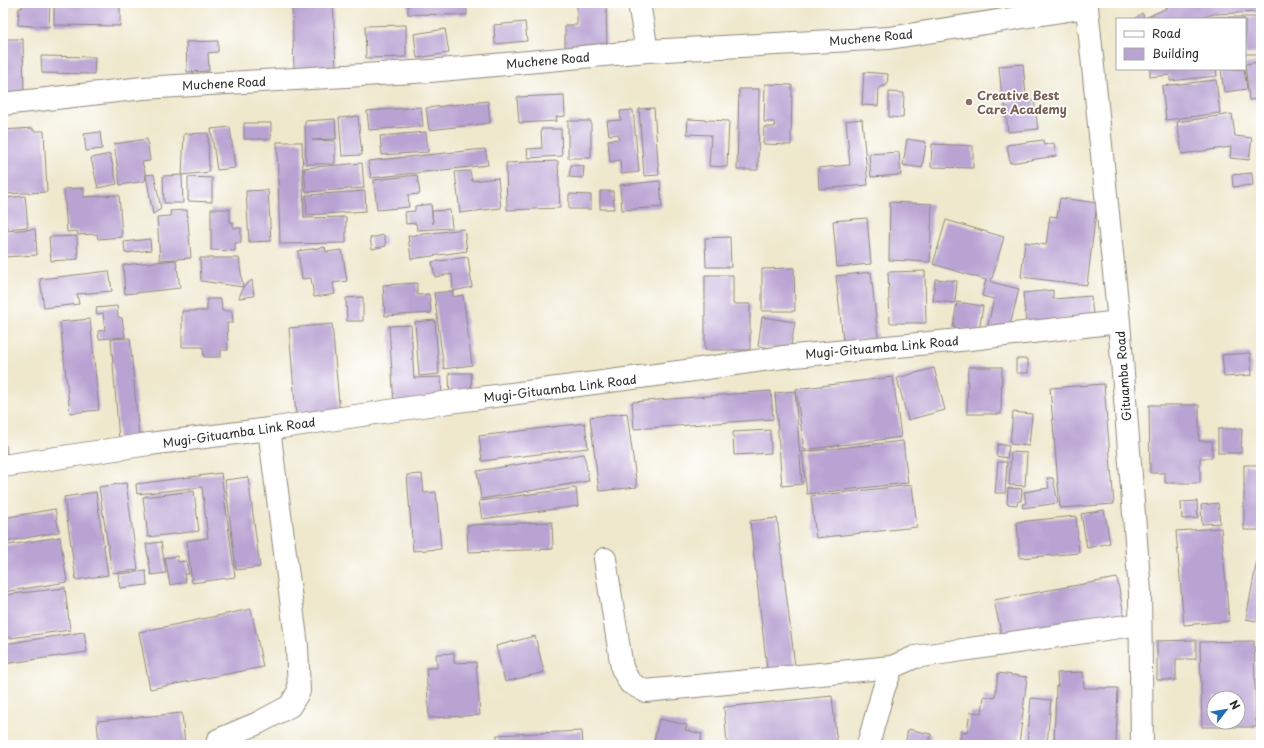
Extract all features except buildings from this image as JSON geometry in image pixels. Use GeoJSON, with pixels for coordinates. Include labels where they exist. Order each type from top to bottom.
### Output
{"type":"FeatureCollection","features":[{"type":"Feature","properties":{"kind":"street"},"geometry":{"type":"LineString","coordinates":[[639,3],[647,51]]}},
{"type":"Feature","properties":{"kind":"street","name":"Muchene Road"},"geometry":{"type":"LineString","coordinates":[[3,104],[143,88],[430,71],[647,51],[888,38],[1087,5]]}},
{"type":"Feature","properties":{"kind":"street","name":"Gituamba Road"},"geometry":{"type":"LineString","coordinates":[[1087,5],[1119,322],[1140,592],[1142,745]]}},
{"type":"Feature","properties":{"kind":"street","name":"Mugi-Gituamba Link Road"},"geometry":{"type":"LineString","coordinates":[[3,466],[442,403],[784,357],[970,339],[1119,322]]}},
{"type":"Feature","properties":{"kind":"street"},"geometry":{"type":"LineString","coordinates":[[218,740],[258,723],[290,706],[298,691],[297,646],[269,429]]}},
{"type":"Feature","properties":{"kind":"street"},"geometry":{"type":"LineString","coordinates":[[604,559],[622,668],[630,683],[645,691],[892,667],[915,657],[1140,624]]}},
{"type":"Feature","properties":{"kind":"street"},"geometry":{"type":"LineString","coordinates":[[868,745],[883,691],[892,667]]}},
{"type":"Feature","properties":{"kind":"place","name":"Creative Best Care Academy"},"geometry":{"type":"Point","coordinates":[969,102]}}]}
